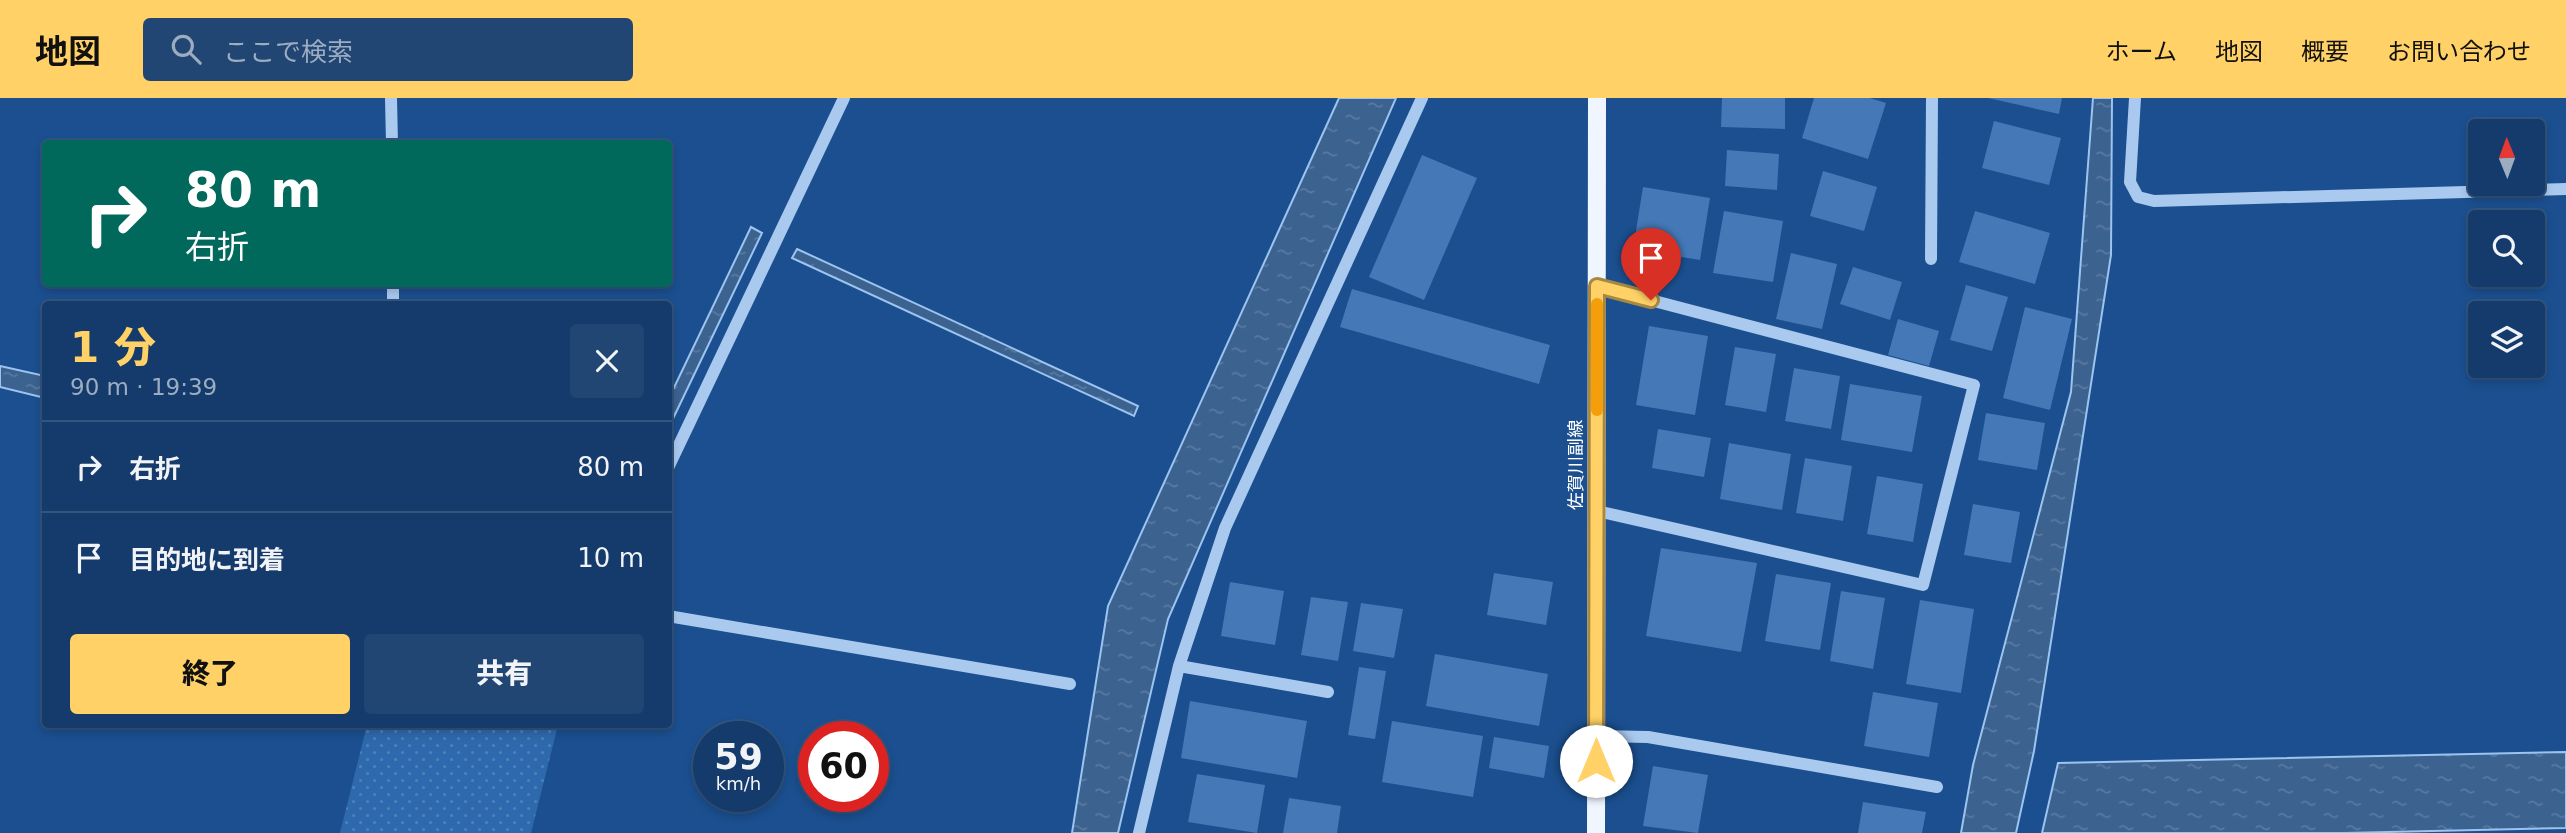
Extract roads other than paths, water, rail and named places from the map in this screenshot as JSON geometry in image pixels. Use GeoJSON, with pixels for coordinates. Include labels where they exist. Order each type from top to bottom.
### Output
{"type":"FeatureCollection","features":[{"type":"Feature","properties":{"kind":"main road","name":"佐賀川副線"},"geometry":{"type":"LineString","coordinates":[[1596,833],[1597,98]]}},
{"type":"Feature","properties":{"kind":"street"},"geometry":{"type":"LineString","coordinates":[[391,98],[392,140]]}},
{"type":"Feature","properties":{"kind":"street"},"geometry":{"type":"LineString","coordinates":[[672,460],[844,98]]}},
{"type":"Feature","properties":{"kind":"street"},"geometry":{"type":"LineString","coordinates":[[1139,833],[1179,666],[1225,528],[1422,98]]}},
{"type":"Feature","properties":{"kind":"street"},"geometry":{"type":"LineString","coordinates":[[1931,259],[1932,98]]}},
{"type":"Feature","properties":{"kind":"street"},"geometry":{"type":"LineString","coordinates":[[2135,98],[2130,183],[2138,197],[2154,201],[2566,189]]}},
{"type":"Feature","properties":{"kind":"street"},"geometry":{"type":"LineString","coordinates":[[1597,286],[1974,386],[1923,585],[1597,511]]}},
{"type":"Feature","properties":{"kind":"street"},"geometry":{"type":"LineString","coordinates":[[672,617],[1070,684]]}},
{"type":"Feature","properties":{"kind":"street"},"geometry":{"type":"LineString","coordinates":[[1179,666],[1328,692]]}},
{"type":"Feature","properties":{"kind":"street"},"geometry":{"type":"LineString","coordinates":[[1597,736],[1648,737],[1937,787]]}},
{"type":"Feature","properties":{"kind":"water"},"geometry":{"type":"Polygon","coordinates":[[[1339,98],[1396,98],[1168,619],[1118,833],[1072,833],[1108,606],[1339,98]]]}},
{"type":"Feature","properties":{"kind":"water"},"geometry":{"type":"Polygon","coordinates":[[[2093,98],[2112,98],[2111,255],[2034,751],[2016,833],[1961,833],[1973,765],[2071,392],[2093,98]]]}},
{"type":"Feature","properties":{"kind":"water"},"geometry":{"type":"Polygon","coordinates":[[[751,227],[762,233],[672,421],[672,392],[751,227]]]}},
{"type":"Feature","properties":{"kind":"water"},"geometry":{"type":"Polygon","coordinates":[[[797,249],[1138,406],[1134,416],[792,258],[797,249]]]}},
{"type":"Feature","properties":{"kind":"water"},"geometry":{"type":"Polygon","coordinates":[[[0,366],[42,375],[42,397],[0,387],[0,366]]]}},
{"type":"Feature","properties":{"kind":"water"},"geometry":{"type":"Polygon","coordinates":[[[2566,752],[2566,828],[2344,833],[2042,833],[2058,763],[2566,752]]]}}]}
